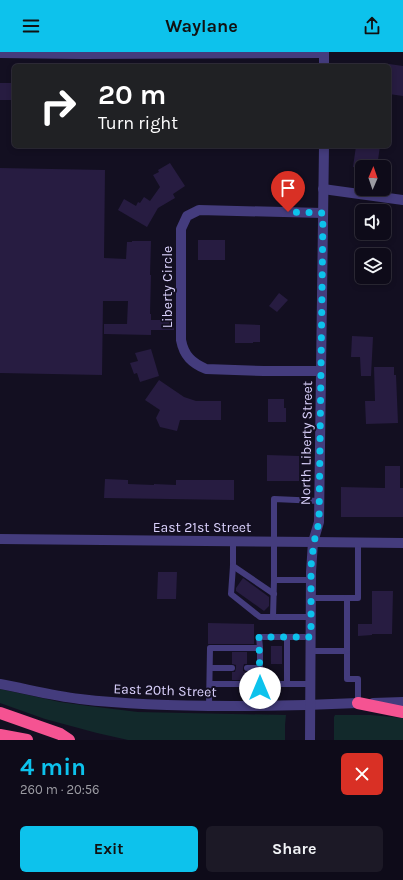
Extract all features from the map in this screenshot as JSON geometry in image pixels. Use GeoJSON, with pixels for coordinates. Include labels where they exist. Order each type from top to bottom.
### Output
{"type":"FeatureCollection","features":[{"type":"Feature","properties":{"kind":"highway"},"geometry":{"type":"LineString","coordinates":[[358,703],[403,712]]}},
{"type":"Feature","properties":{"kind":"highway"},"geometry":{"type":"LineString","coordinates":[[0,713],[60,734],[69,740]]}},
{"type":"Feature","properties":{"kind":"highway"},"geometry":{"type":"LineString","coordinates":[[0,735],[27,740]]}},
{"type":"Feature","properties":{"kind":"street"},"geometry":{"type":"LineString","coordinates":[[0,53],[324,53],[324,64]]}},
{"type":"Feature","properties":{"kind":"street","name":"North Liberty Street"},"geometry":{"type":"LineString","coordinates":[[310,740],[311,580],[314,542],[319,522],[324,148]]}},
{"type":"Feature","properties":{"kind":"street"},"geometry":{"type":"LineString","coordinates":[[323,189],[403,200]]}},
{"type":"Feature","properties":{"kind":"street","name":"Liberty Circle"},"geometry":{"type":"LineString","coordinates":[[322,371],[206,369],[190,361],[182,348],[181,340],[181,229],[187,216],[199,210],[323,213]]}},
{"type":"Feature","properties":{"kind":"street","name":"East 21st Street"},"geometry":{"type":"LineString","coordinates":[[0,539],[403,544]]}},
{"type":"Feature","properties":{"kind":"street","name":"East 20th Street"},"geometry":{"type":"LineString","coordinates":[[0,684],[96,701],[155,705],[310,706],[403,702]]}},
{"type":"Feature","properties":{"kind":"lane"},"geometry":{"type":"LineString","coordinates":[[274,617],[274,499],[319,501]]}},
{"type":"Feature","properties":{"kind":"lane"},"geometry":{"type":"LineString","coordinates":[[233,541],[231,594],[247,603],[260,617],[311,617]]}},
{"type":"Feature","properties":{"kind":"lane"},"geometry":{"type":"LineString","coordinates":[[311,598],[358,598],[358,543]]}},
{"type":"Feature","properties":{"kind":"lane"},"geometry":{"type":"LineString","coordinates":[[233,566],[260,587],[274,594]]}},
{"type":"Feature","properties":{"kind":"lane"},"geometry":{"type":"LineString","coordinates":[[274,580],[311,580]]}},
{"type":"Feature","properties":{"kind":"lane"},"geometry":{"type":"LineString","coordinates":[[347,598],[347,679],[358,679],[358,703]]}},
{"type":"Feature","properties":{"kind":"lane"},"geometry":{"type":"LineString","coordinates":[[260,706],[259,637],[311,637]]}},
{"type":"Feature","properties":{"kind":"lane"},"geometry":{"type":"LineString","coordinates":[[287,637],[287,684]]}},
{"type":"Feature","properties":{"kind":"lane"},"geometry":{"type":"LineString","coordinates":[[209,706],[210,648],[260,648]]}},
{"type":"Feature","properties":{"kind":"lane"},"geometry":{"type":"LineString","coordinates":[[311,650],[347,651]]}},
{"type":"Feature","properties":{"kind":"lane"},"geometry":{"type":"LineString","coordinates":[[210,668],[232,668]]}},
{"type":"Feature","properties":{"kind":"lane"},"geometry":{"type":"LineString","coordinates":[[248,668],[260,668]]}},
{"type":"Feature","properties":{"kind":"lane"},"geometry":{"type":"LineString","coordinates":[[210,684],[310,684]]}},
{"type":"Feature","properties":{"kind":"green space"},"geometry":{"type":"Polygon","coordinates":[[[0,689],[60,702],[138,712],[286,715],[285,740],[128,740],[45,719],[0,703],[0,689]]]}},
{"type":"Feature","properties":{"kind":"green space"},"geometry":{"type":"Polygon","coordinates":[[[335,715],[371,715],[403,718],[403,740],[334,740],[335,715]]]}},
{"type":"Feature","properties":{"kind":"building"},"geometry":{"type":"Polygon","coordinates":[[[391,64],[403,66],[403,96],[391,94],[391,64]]]}},
{"type":"Feature","properties":{"kind":"building"},"geometry":{"type":"Polygon","coordinates":[[[0,83],[12,83],[12,100],[0,100],[0,83]]]}},
{"type":"Feature","properties":{"kind":"building"},"geometry":{"type":"Polygon","coordinates":[[[356,148],[380,148],[378,160],[355,160],[355,167],[353,167],[356,148]]]}},
{"type":"Feature","properties":{"kind":"building"},"geometry":{"type":"Polygon","coordinates":[[[170,163],[185,186],[173,194],[175,198],[158,208],[147,227],[118,210],[124,199],[136,206],[144,197],[150,201],[160,187],[153,175],[159,172],[158,170],[170,163]]]}},
{"type":"Feature","properties":{"kind":"building"},"geometry":{"type":"Polygon","coordinates":[[[0,168],[105,170],[104,258],[126,259],[127,242],[151,241],[151,320],[174,320],[174,330],[151,330],[151,335],[104,334],[104,324],[127,324],[128,301],[103,301],[102,375],[0,373],[0,168]]]}},
{"type":"Feature","properties":{"kind":"building"},"geometry":{"type":"Polygon","coordinates":[[[198,240],[225,240],[225,260],[198,260],[198,240]]]}},
{"type":"Feature","properties":{"kind":"building"},"geometry":{"type":"Polygon","coordinates":[[[279,293],[288,300],[277,312],[269,306],[279,293]]]}},
{"type":"Feature","properties":{"kind":"building"},"geometry":{"type":"Polygon","coordinates":[[[235,324],[260,325],[260,342],[235,343],[235,324]]]}},
{"type":"Feature","properties":{"kind":"building"},"geometry":{"type":"Polygon","coordinates":[[[352,336],[373,337],[371,376],[361,376],[360,357],[351,357],[352,336]]]}},
{"type":"Feature","properties":{"kind":"building"},"geometry":{"type":"Polygon","coordinates":[[[151,349],[159,376],[140,382],[137,373],[134,374],[130,363],[138,361],[135,353],[151,349]]]}},
{"type":"Feature","properties":{"kind":"building"},"geometry":{"type":"Polygon","coordinates":[[[374,367],[394,367],[394,375],[396,375],[398,423],[366,424],[365,401],[375,401],[374,367]]]}},
{"type":"Feature","properties":{"kind":"building"},"geometry":{"type":"Polygon","coordinates":[[[159,380],[184,397],[196,401],[221,401],[221,420],[180,420],[177,431],[160,427],[156,418],[160,410],[145,400],[159,380]]]}},
{"type":"Feature","properties":{"kind":"building"},"geometry":{"type":"Polygon","coordinates":[[[268,399],[284,399],[284,408],[286,408],[286,422],[268,422],[268,399]]]}},
{"type":"Feature","properties":{"kind":"building"},"geometry":{"type":"Polygon","coordinates":[[[267,455],[299,456],[299,481],[267,481],[267,455]]]}},
{"type":"Feature","properties":{"kind":"building"},"geometry":{"type":"Polygon","coordinates":[[[385,466],[400,466],[400,488],[403,488],[403,517],[341,517],[341,487],[385,488],[385,466]]]}},
{"type":"Feature","properties":{"kind":"building"},"geometry":{"type":"Polygon","coordinates":[[[105,479],[128,480],[128,484],[154,485],[176,485],[176,480],[234,480],[234,500],[104,498],[105,479]]]}},
{"type":"Feature","properties":{"kind":"building"},"geometry":{"type":"Polygon","coordinates":[[[158,572],[177,572],[176,599],[157,599],[158,572]]]}},
{"type":"Feature","properties":{"kind":"building"},"geometry":{"type":"Polygon","coordinates":[[[243,578],[269,597],[269,606],[264,611],[236,591],[236,588],[243,578]]]}},
{"type":"Feature","properties":{"kind":"building"},"geometry":{"type":"Polygon","coordinates":[[[372,591],[393,591],[392,634],[358,636],[358,624],[372,624],[372,591]]]}},
{"type":"Feature","properties":{"kind":"building"},"geometry":{"type":"Polygon","coordinates":[[[208,623],[254,624],[254,644],[208,644],[208,623]]]}},
{"type":"Feature","properties":{"kind":"building"},"geometry":{"type":"Polygon","coordinates":[[[271,646],[282,646],[282,664],[271,664],[271,646]]]}},
{"type":"Feature","properties":{"kind":"building"},"geometry":{"type":"Polygon","coordinates":[[[232,652],[247,652],[247,664],[244,664],[243,671],[247,672],[247,680],[232,680],[232,672],[235,672],[236,665],[232,664],[232,652]]]}},
{"type":"Feature","properties":{"kind":"route"},"geometry":{"type":"LineString","coordinates":[[260,688],[259,637],[311,637],[311,566],[314,542],[319,522],[323,213],[288,212]]}}]}
